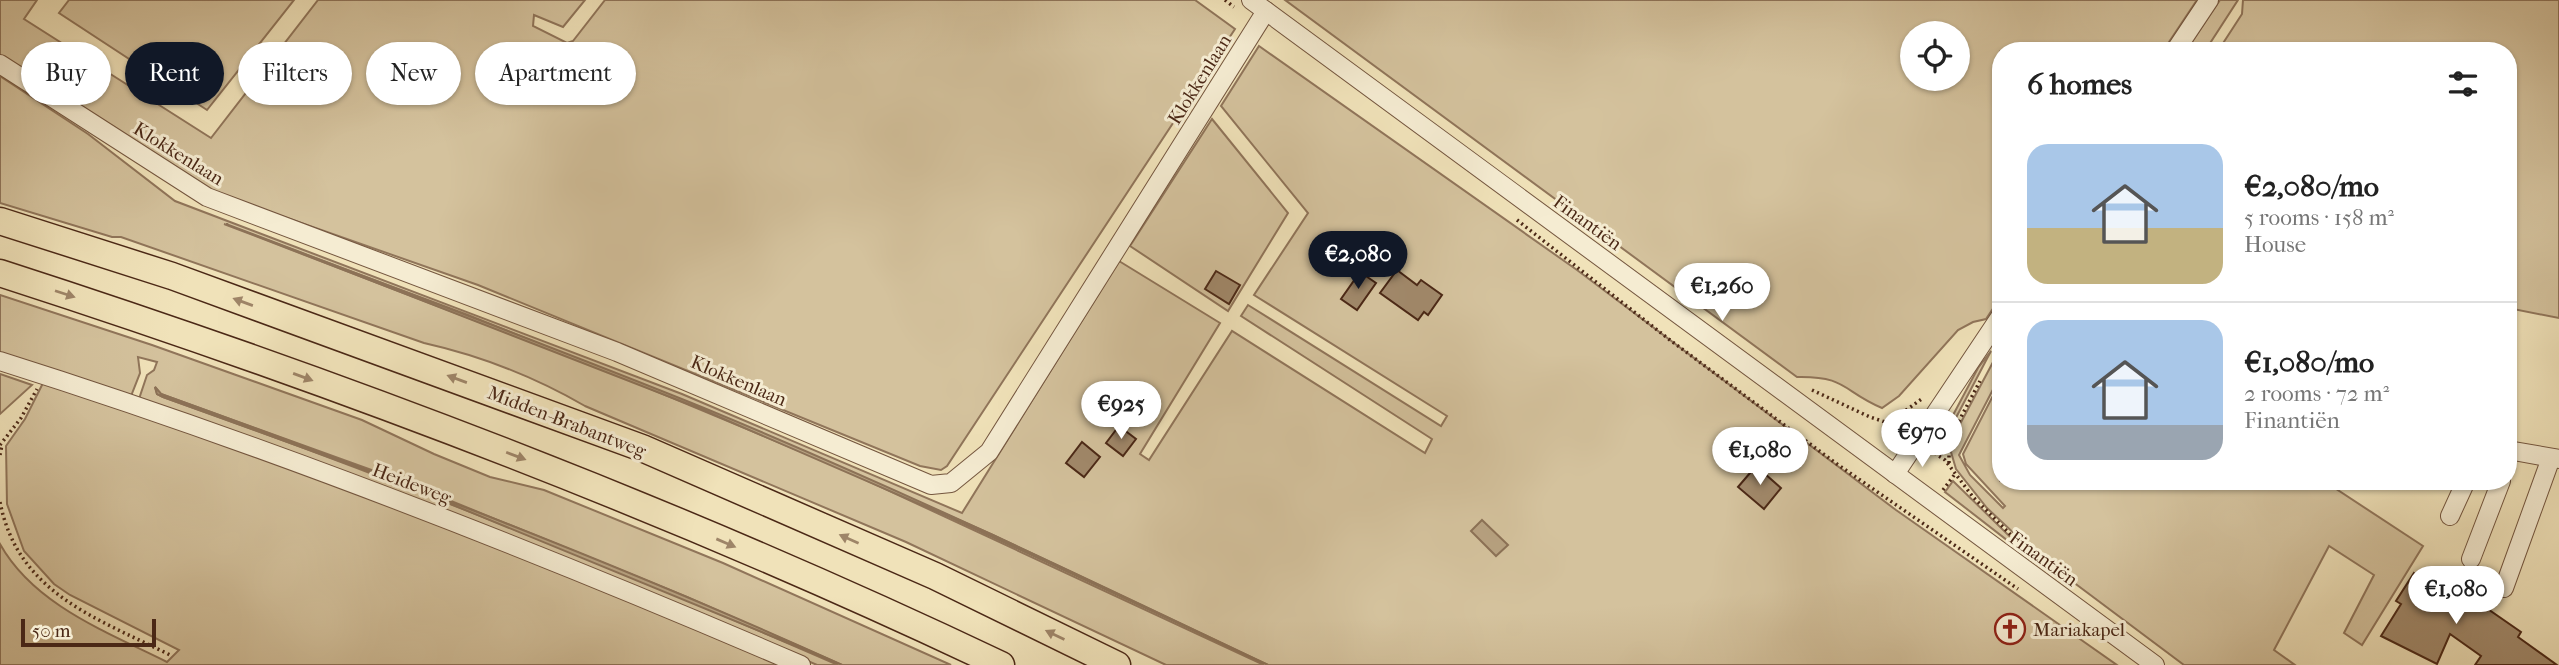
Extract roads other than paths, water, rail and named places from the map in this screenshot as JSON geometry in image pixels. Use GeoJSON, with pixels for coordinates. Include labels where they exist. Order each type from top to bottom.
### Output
{"type":"FeatureCollection","features":[{"type":"Feature","properties":{"kind":"highway","name":"Midden-Brabantweg"},"geometry":{"type":"LineString","coordinates":[[0,221],[172,276],[642,448],[935,576],[1116,665]]}},
{"type":"Feature","properties":{"kind":"highway"},"geometry":{"type":"LineString","coordinates":[[0,273],[139,318],[386,407],[593,486],[900,618],[1001,665]]}},
{"type":"Feature","properties":{"kind":"street","name":"Finantiën"},"geometry":{"type":"LineString","coordinates":[[1251,0],[2155,665]]}},
{"type":"Feature","properties":{"kind":"street"},"geometry":{"type":"LineString","coordinates":[[2181,42],[2209,0]]}},
{"type":"Feature","properties":{"kind":"street","name":"Klokkenlaan"},"geometry":{"type":"LineString","coordinates":[[0,64],[207,197],[617,352],[931,485],[951,483],[989,452],[1266,11]]}},
{"type":"Feature","properties":{"kind":"street"},"geometry":{"type":"LineString","coordinates":[[1895,474],[1992,329]]}},
{"type":"Feature","properties":{"kind":"street","name":"Heideweg"},"geometry":{"type":"LineString","coordinates":[[0,361],[343,479],[546,557],[801,665]]}},
{"type":"Feature","properties":{"kind":"street"},"geometry":{"type":"LineString","coordinates":[[2504,588],[2555,459],[2517,456]]}},
{"type":"Feature","properties":{"kind":"street"},"geometry":{"type":"LineString","coordinates":[[2450,516],[2462,490]]}},
{"type":"Feature","properties":{"kind":"street"},"geometry":{"type":"LineString","coordinates":[[2471,559],[2498,490]]}},
{"type":"Feature","properties":{"kind":"place","name":"Mariakapel"},"geometry":{"type":"Point","coordinates":[2010,629]}}]}
